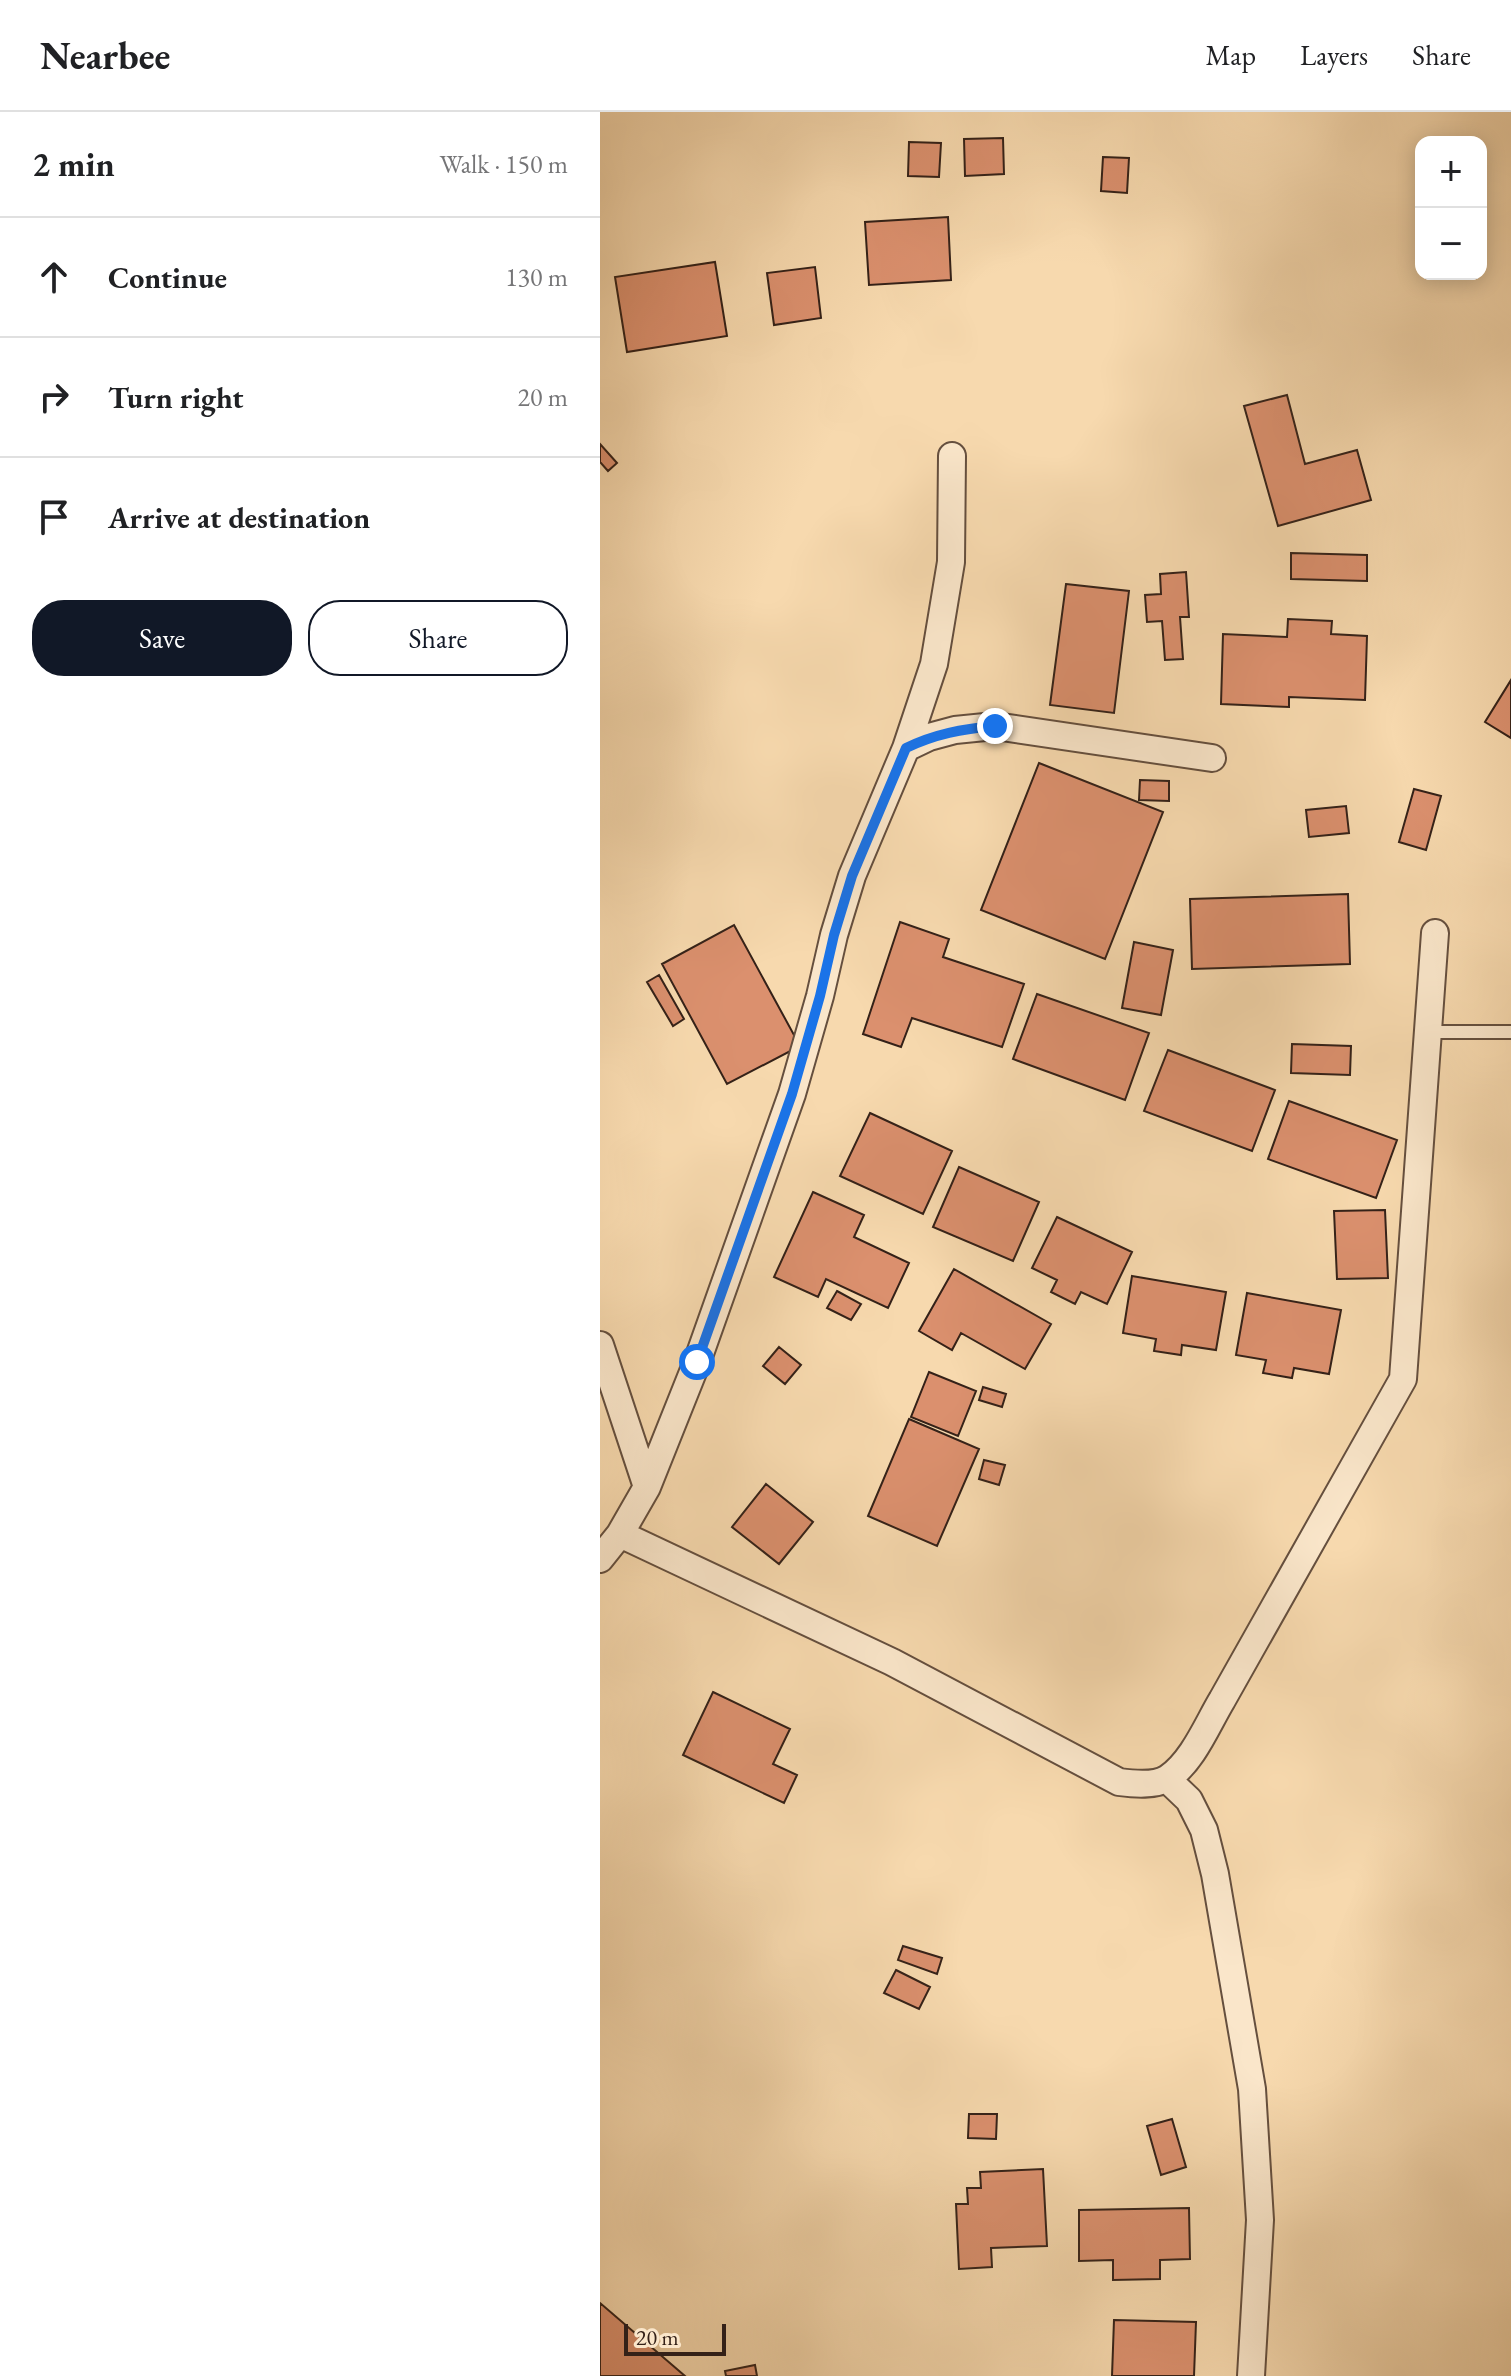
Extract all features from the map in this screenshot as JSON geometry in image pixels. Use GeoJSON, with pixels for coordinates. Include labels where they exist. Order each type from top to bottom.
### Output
{"type":"FeatureCollection","features":[{"type":"Feature","properties":{"kind":"street"},"geometry":{"type":"LineString","coordinates":[[600,1559],[620,1534],[647,1487],[697,1362],[783,1122],[852,876],[906,748],[934,664],[951,562],[952,456]]}},
{"type":"Feature","properties":{"kind":"street"},"geometry":{"type":"LineString","coordinates":[[906,748],[942,733],[995,726],[1212,758]]}},
{"type":"Feature","properties":{"kind":"street"},"geometry":{"type":"LineString","coordinates":[[620,1534],[892,1662],[1119,1782],[1138,1784],[1167,1779],[1194,1746],[1222,1700],[1403,1379],[1435,933]]}},
{"type":"Feature","properties":{"kind":"street"},"geometry":{"type":"LineString","coordinates":[[600,1345],[647,1487]]}},
{"type":"Feature","properties":{"kind":"street"},"geometry":{"type":"LineString","coordinates":[[1167,1779],[1189,1800],[1204,1830],[1215,1874],[1252,2089],[1260,2220],[1251,2376]]}},
{"type":"Feature","properties":{"kind":"lane"},"geometry":{"type":"LineString","coordinates":[[1428,1032],[1511,1032]]}},
{"type":"Feature","properties":{"kind":"building"},"geometry":{"type":"Polygon","coordinates":[[[1003,138],[1004,174],[965,176],[964,139],[1003,138]]]}},
{"type":"Feature","properties":{"kind":"building"},"geometry":{"type":"Polygon","coordinates":[[[909,142],[941,143],[939,177],[908,176],[909,142]]]}},
{"type":"Feature","properties":{"kind":"building"},"geometry":{"type":"Polygon","coordinates":[[[1103,157],[1129,158],[1127,193],[1101,191],[1103,157]]]}},
{"type":"Feature","properties":{"kind":"building"},"geometry":{"type":"Polygon","coordinates":[[[948,217],[951,280],[869,285],[865,222],[948,217]]]}},
{"type":"Feature","properties":{"kind":"building"},"geometry":{"type":"Polygon","coordinates":[[[715,262],[727,336],[627,352],[615,277],[715,262]]]}},
{"type":"Feature","properties":{"kind":"building"},"geometry":{"type":"Polygon","coordinates":[[[815,267],[821,318],[774,325],[767,273],[815,267]]]}},
{"type":"Feature","properties":{"kind":"building"},"geometry":{"type":"Polygon","coordinates":[[[1287,395],[1305,464],[1357,450],[1371,500],[1278,526],[1244,406],[1287,395]]]}},
{"type":"Feature","properties":{"kind":"building"},"geometry":{"type":"Polygon","coordinates":[[[600,444],[617,463],[608,471],[600,462],[600,444]]]}},
{"type":"Feature","properties":{"kind":"building"},"geometry":{"type":"Polygon","coordinates":[[[1291,553],[1367,555],[1367,581],[1291,579],[1291,553]]]}},
{"type":"Feature","properties":{"kind":"building"},"geometry":{"type":"Polygon","coordinates":[[[1186,572],[1189,617],[1180,617],[1183,659],[1165,660],[1162,621],[1147,622],[1145,595],[1161,594],[1160,574],[1186,572]]]}},
{"type":"Feature","properties":{"kind":"building"},"geometry":{"type":"Polygon","coordinates":[[[1066,584],[1129,591],[1114,713],[1050,705],[1066,584]]]}},
{"type":"Feature","properties":{"kind":"building"},"geometry":{"type":"Polygon","coordinates":[[[1288,619],[1332,621],[1331,634],[1367,636],[1365,700],[1289,697],[1289,707],[1221,704],[1223,634],[1287,637],[1288,619]]]}},
{"type":"Feature","properties":{"kind":"building"},"geometry":{"type":"Polygon","coordinates":[[[1511,680],[1511,738],[1485,722],[1511,680]]]}},
{"type":"Feature","properties":{"kind":"building"},"geometry":{"type":"Polygon","coordinates":[[[1039,763],[1163,812],[1105,959],[981,910],[1039,763]]]}},
{"type":"Feature","properties":{"kind":"building"},"geometry":{"type":"Polygon","coordinates":[[[1140,780],[1169,781],[1169,801],[1139,800],[1140,780]]]}},
{"type":"Feature","properties":{"kind":"building"},"geometry":{"type":"Polygon","coordinates":[[[1414,789],[1441,796],[1426,850],[1399,842],[1414,789]]]}},
{"type":"Feature","properties":{"kind":"building"},"geometry":{"type":"Polygon","coordinates":[[[1346,806],[1349,833],[1309,837],[1306,810],[1346,806]]]}},
{"type":"Feature","properties":{"kind":"building"},"geometry":{"type":"Polygon","coordinates":[[[1348,894],[1350,964],[1192,969],[1190,899],[1348,894]]]}},
{"type":"Feature","properties":{"kind":"building"},"geometry":{"type":"Polygon","coordinates":[[[900,922],[949,939],[943,957],[1024,984],[1002,1047],[912,1018],[901,1047],[863,1034],[900,922]]]}},
{"type":"Feature","properties":{"kind":"building"},"geometry":{"type":"Polygon","coordinates":[[[734,925],[800,1046],[727,1084],[662,964],[734,925]]]}},
{"type":"Feature","properties":{"kind":"building"},"geometry":{"type":"Polygon","coordinates":[[[1134,942],[1173,950],[1161,1015],[1122,1008],[1134,942]]]}},
{"type":"Feature","properties":{"kind":"building"},"geometry":{"type":"Polygon","coordinates":[[[659,975],[684,1019],[673,1026],[647,982],[659,975]]]}},
{"type":"Feature","properties":{"kind":"building"},"geometry":{"type":"Polygon","coordinates":[[[1037,994],[1149,1033],[1125,1100],[1013,1059],[1037,994]]]}},
{"type":"Feature","properties":{"kind":"building"},"geometry":{"type":"Polygon","coordinates":[[[1292,1044],[1351,1046],[1350,1075],[1291,1073],[1292,1044]]]}},
{"type":"Feature","properties":{"kind":"building"},"geometry":{"type":"Polygon","coordinates":[[[1168,1050],[1275,1090],[1252,1151],[1144,1111],[1168,1050]]]}},
{"type":"Feature","properties":{"kind":"building"},"geometry":{"type":"Polygon","coordinates":[[[1289,1101],[1397,1140],[1376,1198],[1268,1159],[1289,1101]]]}},
{"type":"Feature","properties":{"kind":"building"},"geometry":{"type":"Polygon","coordinates":[[[870,1113],[952,1151],[923,1214],[840,1176],[870,1113]]]}},
{"type":"Feature","properties":{"kind":"building"},"geometry":{"type":"Polygon","coordinates":[[[959,1167],[1039,1202],[1013,1261],[933,1227],[959,1167]]]}},
{"type":"Feature","properties":{"kind":"building"},"geometry":{"type":"Polygon","coordinates":[[[813,1192],[864,1215],[854,1237],[909,1263],[888,1308],[826,1279],[818,1297],[774,1277],[813,1192]]]}},
{"type":"Feature","properties":{"kind":"building"},"geometry":{"type":"Polygon","coordinates":[[[1385,1210],[1388,1278],[1337,1279],[1334,1211],[1385,1210]]]}},
{"type":"Feature","properties":{"kind":"building"},"geometry":{"type":"Polygon","coordinates":[[[1057,1217],[1132,1252],[1107,1304],[1081,1292],[1075,1304],[1051,1292],[1057,1280],[1032,1268],[1057,1217]]]}},
{"type":"Feature","properties":{"kind":"building"},"geometry":{"type":"Polygon","coordinates":[[[954,1269],[1051,1324],[1025,1369],[961,1333],[952,1350],[919,1331],[954,1269]]]}},
{"type":"Feature","properties":{"kind":"building"},"geometry":{"type":"Polygon","coordinates":[[[1132,1276],[1226,1292],[1216,1350],[1182,1345],[1181,1355],[1154,1351],[1156,1339],[1123,1333],[1132,1276]]]}},
{"type":"Feature","properties":{"kind":"building"},"geometry":{"type":"Polygon","coordinates":[[[837,1291],[861,1304],[851,1320],[827,1308],[837,1291]]]}},
{"type":"Feature","properties":{"kind":"building"},"geometry":{"type":"Polygon","coordinates":[[[1247,1293],[1341,1310],[1329,1374],[1294,1368],[1292,1378],[1263,1373],[1266,1360],[1236,1355],[1247,1293]]]}},
{"type":"Feature","properties":{"kind":"building"},"geometry":{"type":"Polygon","coordinates":[[[779,1347],[801,1365],[785,1384],[763,1366],[779,1347]]]}},
{"type":"Feature","properties":{"kind":"building"},"geometry":{"type":"Polygon","coordinates":[[[929,1372],[976,1391],[958,1436],[911,1417],[929,1372]]]}},
{"type":"Feature","properties":{"kind":"building"},"geometry":{"type":"Polygon","coordinates":[[[983,1387],[1006,1394],[1002,1407],[979,1400],[983,1387]]]}},
{"type":"Feature","properties":{"kind":"building"},"geometry":{"type":"Polygon","coordinates":[[[909,1419],[979,1449],[937,1546],[868,1516],[909,1419]]]}},
{"type":"Feature","properties":{"kind":"building"},"geometry":{"type":"Polygon","coordinates":[[[984,1460],[1005,1465],[999,1485],[979,1479],[984,1460]]]}},
{"type":"Feature","properties":{"kind":"building"},"geometry":{"type":"Polygon","coordinates":[[[766,1484],[813,1522],[779,1564],[732,1527],[766,1484]]]}},
{"type":"Feature","properties":{"kind":"building"},"geometry":{"type":"Polygon","coordinates":[[[713,1692],[790,1729],[773,1764],[797,1775],[784,1803],[683,1755],[713,1692]]]}},
{"type":"Feature","properties":{"kind":"building"},"geometry":{"type":"Polygon","coordinates":[[[903,1946],[942,1958],[937,1974],[898,1960],[903,1946]]]}},
{"type":"Feature","properties":{"kind":"building"},"geometry":{"type":"Polygon","coordinates":[[[896,1970],[930,1987],[919,2009],[884,1993],[896,1970]]]}},
{"type":"Feature","properties":{"kind":"building"},"geometry":{"type":"Polygon","coordinates":[[[969,2114],[997,2114],[996,2139],[968,2138],[969,2114]]]}},
{"type":"Feature","properties":{"kind":"building"},"geometry":{"type":"Polygon","coordinates":[[[1172,2119],[1186,2167],[1161,2175],[1147,2126],[1172,2119]]]}},
{"type":"Feature","properties":{"kind":"building"},"geometry":{"type":"Polygon","coordinates":[[[1043,2169],[1047,2246],[991,2248],[992,2267],[959,2269],[956,2204],[968,2204],[967,2188],[981,2188],[980,2172],[1043,2169]]]}},
{"type":"Feature","properties":{"kind":"building"},"geometry":{"type":"Polygon","coordinates":[[[1189,2208],[1190,2259],[1160,2260],[1160,2279],[1113,2280],[1113,2260],[1079,2261],[1079,2210],[1189,2208]]]}},
{"type":"Feature","properties":{"kind":"building"},"geometry":{"type":"Polygon","coordinates":[[[600,2303],[685,2376],[600,2376],[600,2303]]]}},
{"type":"Feature","properties":{"kind":"building"},"geometry":{"type":"Polygon","coordinates":[[[1114,2320],[1196,2322],[1194,2376],[1112,2376],[1114,2320]]]}},
{"type":"Feature","properties":{"kind":"building"},"geometry":{"type":"Polygon","coordinates":[[[755,2365],[757,2376],[726,2376],[725,2371],[755,2365]]]}},
{"type":"Feature","properties":{"kind":"route"},"geometry":{"type":"LineString","coordinates":[[697,1362],[792,1094],[852,876],[906,748],[955,730],[995,726]]}}]}
